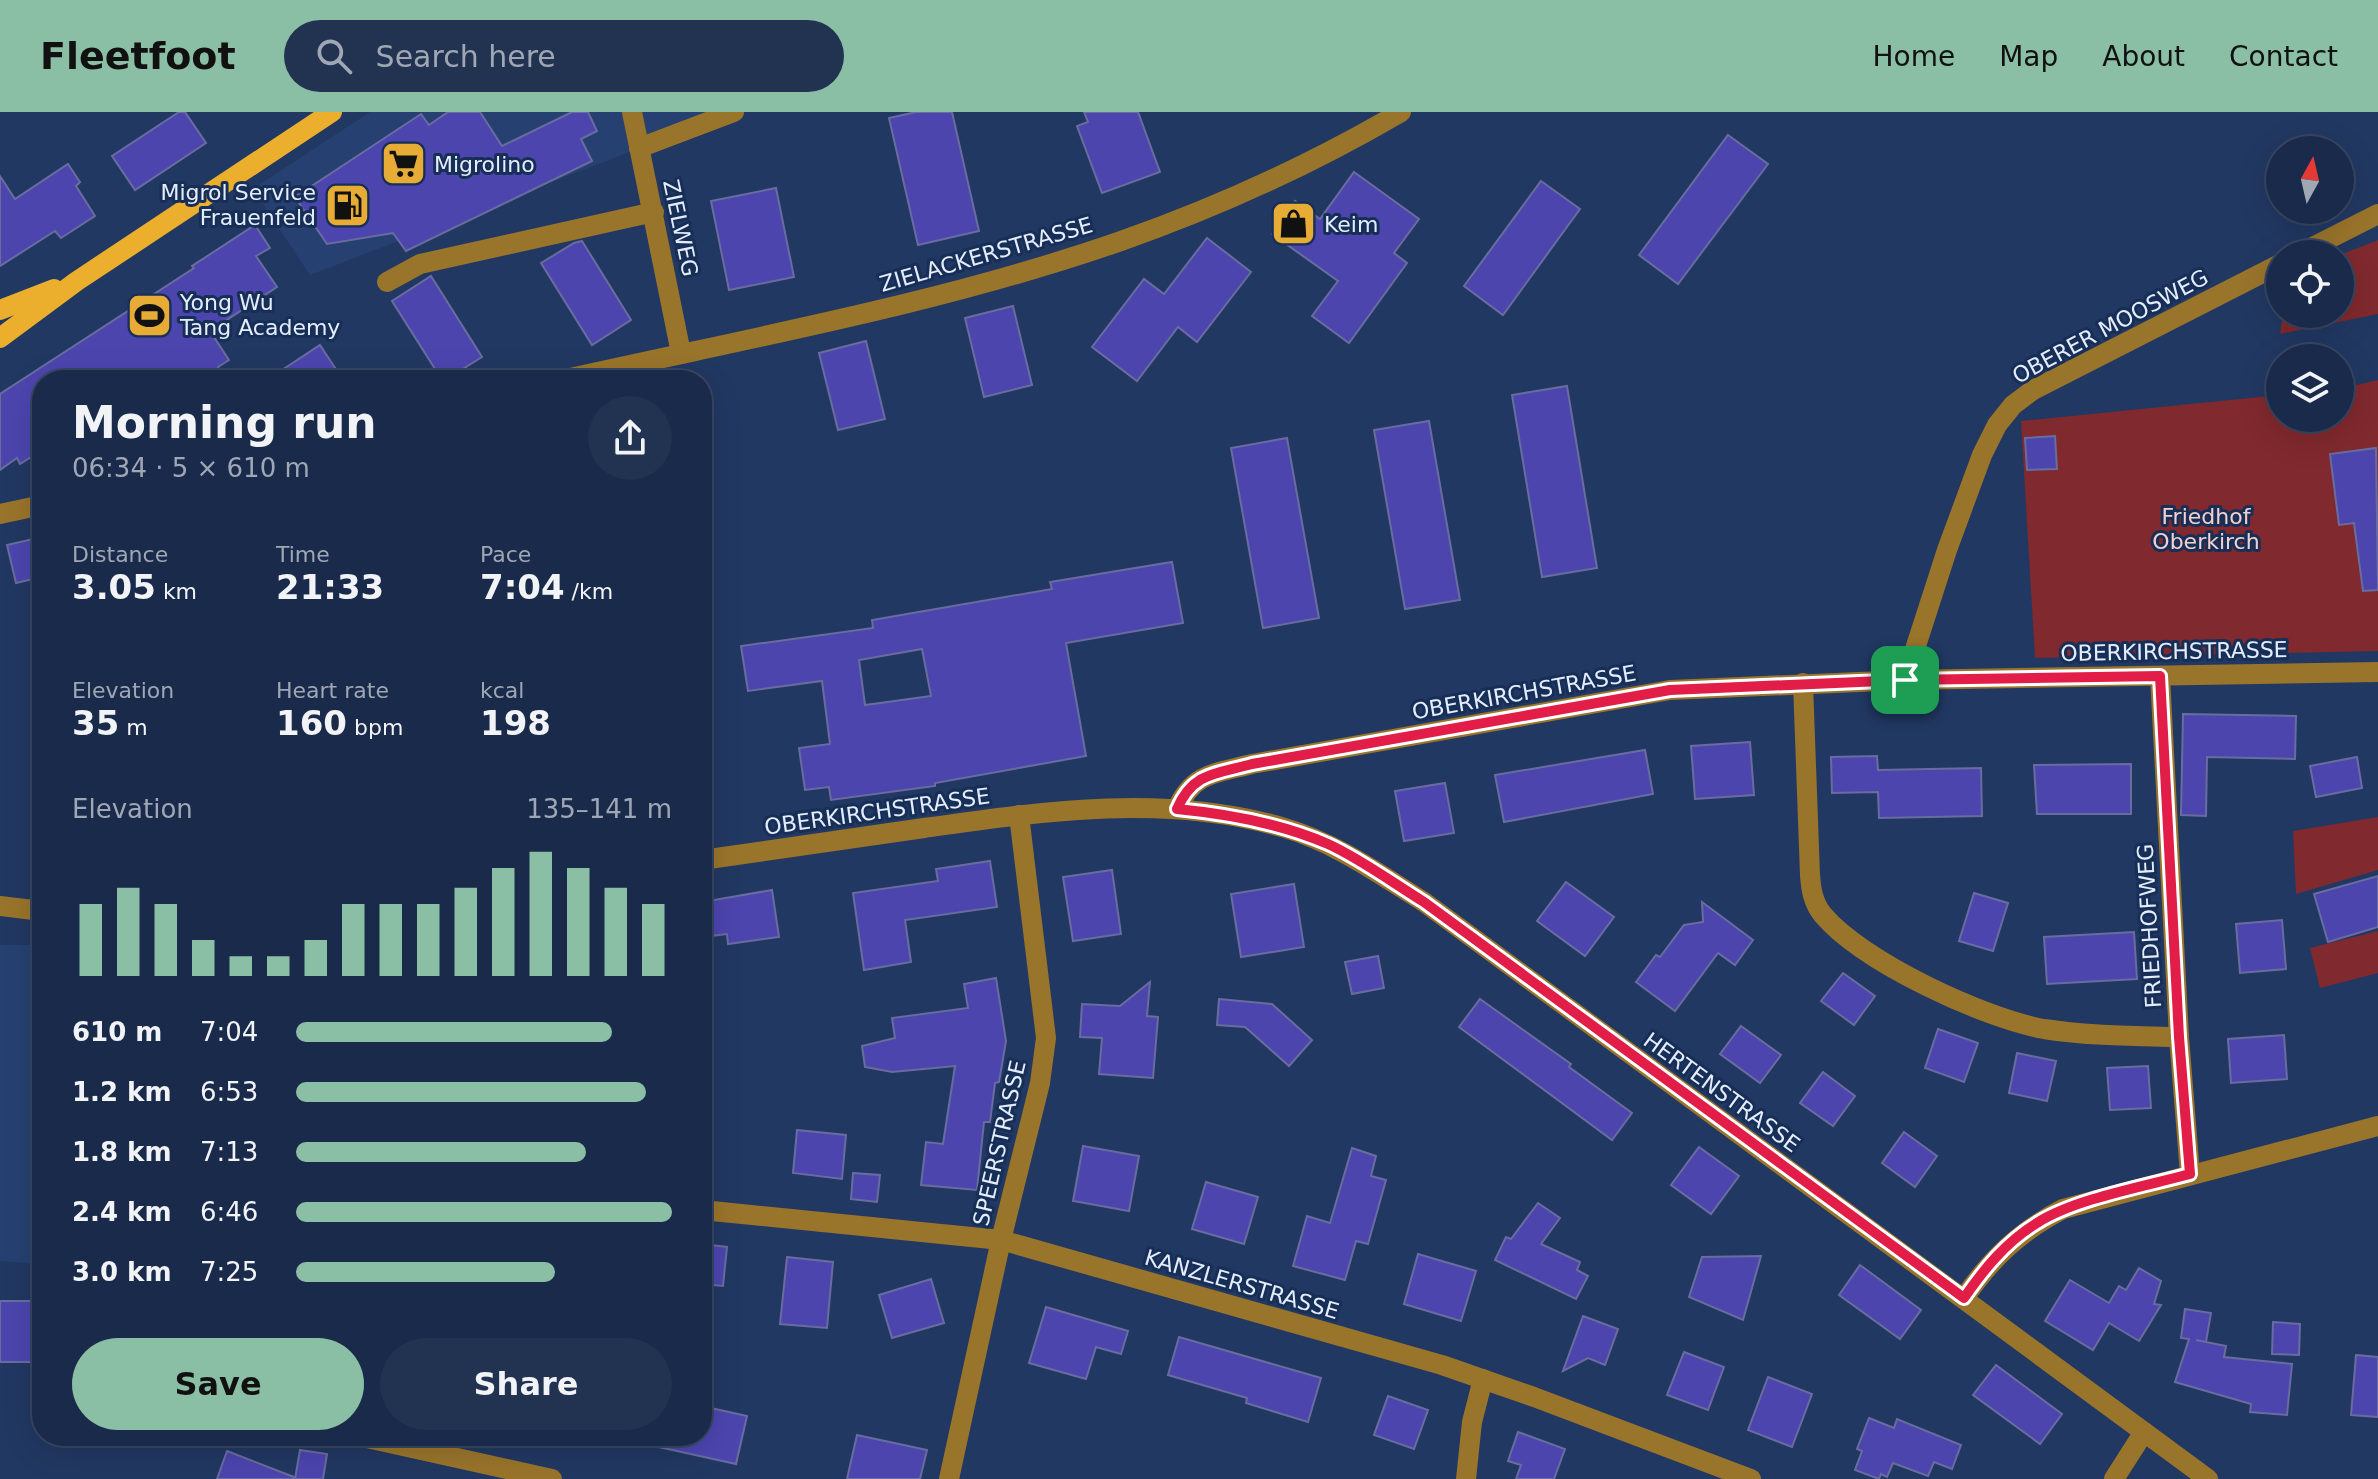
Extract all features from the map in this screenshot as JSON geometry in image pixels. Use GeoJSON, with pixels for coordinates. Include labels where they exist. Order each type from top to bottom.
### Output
{"type":"FeatureCollection","features":[{"type":"Feature","properties":{"kind":"main road"},"geometry":{"type":"LineString","coordinates":[[0,338],[77,281],[332,112]]}},
{"type":"Feature","properties":{"kind":"main road"},"geometry":{"type":"LineString","coordinates":[[0,310],[77,281]]}},
{"type":"Feature","properties":{"kind":"street","name":"ZIELWEG"},"geometry":{"type":"LineString","coordinates":[[632,112],[681,353]]}},
{"type":"Feature","properties":{"kind":"street"},"geometry":{"type":"LineString","coordinates":[[639,148],[734,112]]}},
{"type":"Feature","properties":{"kind":"street","name":"ZIELACKERSTRASSE"},"geometry":{"type":"LineString","coordinates":[[606,370],[972,287],[1121,241],[1285,174],[1401,112]]}},
{"type":"Feature","properties":{"kind":"street"},"geometry":{"type":"LineString","coordinates":[[387,282],[420,264],[654,212]]}},
{"type":"Feature","properties":{"kind":"street"},"geometry":{"type":"LineString","coordinates":[[2327,240],[2378,214]]}},
{"type":"Feature","properties":{"kind":"street","name":"OBERER MOOSWEG"},"geometry":{"type":"LineString","coordinates":[[1905,680],[1982,455],[1997,425],[2013,405],[2043,384],[2266,271]]}},
{"type":"Feature","properties":{"kind":"street"},"geometry":{"type":"LineString","coordinates":[[0,514],[32,507]]}},
{"type":"Feature","properties":{"kind":"street","name":"OBERKIRCHSTRASSE"},"geometry":{"type":"LineString","coordinates":[[712,859],[1019,815],[1132,808],[1177,809],[1189,786],[1198,780],[1252,764],[1670,690],[1905,680],[2378,672]]}},
{"type":"Feature","properties":{"kind":"street","name":"FRIEDHOFWEG"},"geometry":{"type":"LineString","coordinates":[[2160,676],[2179,1037],[2190,1174]]}},
{"type":"Feature","properties":{"kind":"street"},"geometry":{"type":"LineString","coordinates":[[1803,683],[1810,875],[1812,893],[1822,914],[1856,942],[1910,978],[2001,1016],[2041,1028],[2095,1035],[2179,1037]]}},
{"type":"Feature","properties":{"kind":"street","name":"HERTENSTRASSE"},"geometry":{"type":"LineString","coordinates":[[1177,809],[1230,814],[1287,829],[1330,845],[1424,902],[2208,1479]]}},
{"type":"Feature","properties":{"kind":"street","name":"SPEERSTRASSE"},"geometry":{"type":"LineString","coordinates":[[949,1479],[1001,1240],[1040,1083],[1046,1038],[1019,815]]}},
{"type":"Feature","properties":{"kind":"street"},"geometry":{"type":"LineString","coordinates":[[0,906],[32,910]]}},
{"type":"Feature","properties":{"kind":"street"},"geometry":{"type":"LineString","coordinates":[[1964,1298],[1994,1258],[2037,1223],[2063,1209],[2378,1126]]}},
{"type":"Feature","properties":{"kind":"street","name":"KANZLERSTRASSE"},"geometry":{"type":"LineString","coordinates":[[712,1211],[1001,1240],[1442,1365],[1751,1479]]}},
{"type":"Feature","properties":{"kind":"street"},"geometry":{"type":"LineString","coordinates":[[1466,1479],[1472,1422],[1483,1379]]}},
{"type":"Feature","properties":{"kind":"street"},"geometry":{"type":"LineString","coordinates":[[2114,1479],[2144,1432]]}},
{"type":"Feature","properties":{"kind":"street"},"geometry":{"type":"LineString","coordinates":[[403,1446],[552,1479]]}},
{"type":"Feature","properties":{"kind":"shaded area"},"geometry":{"type":"Polygon","coordinates":[[[370,112],[726,112],[310,275],[253,189],[370,112]]]}},
{"type":"Feature","properties":{"kind":"shaded area"},"geometry":{"type":"Polygon","coordinates":[[[0,945],[32,945],[32,1263],[0,1261],[0,945]]]}},
{"type":"Feature","properties":{"kind":"green space"},"geometry":{"type":"Polygon","coordinates":[[[2378,240],[2378,314],[2354,319],[2354,249],[2378,240]]]}},
{"type":"Feature","properties":{"kind":"green space"},"geometry":{"type":"Polygon","coordinates":[[[2281,328],[2309,328],[2280,334],[2281,328]]]}},
{"type":"Feature","properties":{"kind":"green space","name":"Friedhof Oberkirch"},"geometry":{"type":"Polygon","coordinates":[[[2378,380],[2378,651],[2035,658],[2021,421],[2266,396],[2266,432],[2354,432],[2354,386],[2378,380]]]}},
{"type":"Feature","properties":{"kind":"green space"},"geometry":{"type":"Polygon","coordinates":[[[2378,817],[2378,870],[2296,894],[2293,831],[2378,817]]]}},
{"type":"Feature","properties":{"kind":"green space"},"geometry":{"type":"Polygon","coordinates":[[[2378,931],[2378,973],[2320,988],[2310,948],[2378,931]]]}},
{"type":"Feature","properties":{"kind":"building"},"geometry":{"type":"Polygon","coordinates":[[[179,112],[185,112],[206,143],[135,190],[112,156],[179,112]]]}},
{"type":"Feature","properties":{"kind":"building"},"geometry":{"type":"Polygon","coordinates":[[[448,112],[480,112],[502,146],[572,112],[588,112],[597,131],[581,139],[592,161],[406,251],[393,233],[327,244],[295,197],[421,114],[429,125],[448,112]]]}},
{"type":"Feature","properties":{"kind":"building"},"geometry":{"type":"Polygon","coordinates":[[[916,112],[952,112],[979,231],[918,245],[889,118],[916,112]]]}},
{"type":"Feature","properties":{"kind":"building"},"geometry":{"type":"Polygon","coordinates":[[[1084,112],[1138,112],[1160,172],[1102,193],[1077,126],[1088,122],[1084,112]]]}},
{"type":"Feature","properties":{"kind":"building"},"geometry":{"type":"Polygon","coordinates":[[[1728,135],[1768,164],[1678,284],[1639,255],[1728,135]]]}},
{"type":"Feature","properties":{"kind":"building"},"geometry":{"type":"Polygon","coordinates":[[[68,164],[80,182],[76,186],[95,216],[61,238],[55,231],[0,266],[0,176],[15,199],[68,164]]]}},
{"type":"Feature","properties":{"kind":"building"},"geometry":{"type":"Polygon","coordinates":[[[1354,172],[1419,219],[1394,253],[1407,263],[1349,343],[1312,316],[1338,281],[1272,234],[1295,201],[1320,219],[1354,172]]]}},
{"type":"Feature","properties":{"kind":"building"},"geometry":{"type":"Polygon","coordinates":[[[1541,181],[1580,209],[1503,315],[1464,286],[1541,181]]]}},
{"type":"Feature","properties":{"kind":"building"},"geometry":{"type":"Polygon","coordinates":[[[776,188],[794,277],[729,290],[711,201],[776,188]]]}},
{"type":"Feature","properties":{"kind":"building"},"geometry":{"type":"Polygon","coordinates":[[[255,225],[270,248],[256,256],[277,287],[210,331],[229,360],[218,367],[220,370],[37,370],[194,268],[192,266],[255,225]]]}},
{"type":"Feature","properties":{"kind":"building"},"geometry":{"type":"Polygon","coordinates":[[[1207,238],[1251,272],[1197,342],[1178,327],[1137,381],[1092,347],[1144,279],[1164,294],[1207,238]]]}},
{"type":"Feature","properties":{"kind":"building"},"geometry":{"type":"Polygon","coordinates":[[[582,241],[631,320],[592,345],[541,263],[582,241]]]}},
{"type":"Feature","properties":{"kind":"building"},"geometry":{"type":"Polygon","coordinates":[[[431,276],[482,357],[461,370],[436,370],[392,301],[431,276]]]}},
{"type":"Feature","properties":{"kind":"building"},"geometry":{"type":"Polygon","coordinates":[[[1013,306],[1032,385],[984,397],[965,318],[1013,306]]]}},
{"type":"Feature","properties":{"kind":"building"},"geometry":{"type":"Polygon","coordinates":[[[866,341],[885,419],[838,430],[819,353],[866,341]]]}},
{"type":"Feature","properties":{"kind":"building"},"geometry":{"type":"Polygon","coordinates":[[[320,345],[336,370],[282,370],[320,345]]]}},
{"type":"Feature","properties":{"kind":"building"},"geometry":{"type":"Polygon","coordinates":[[[32,373],[32,456],[20,464],[17,458],[0,470],[0,394],[32,373]]]}},
{"type":"Feature","properties":{"kind":"building"},"geometry":{"type":"Polygon","coordinates":[[[1567,386],[1597,568],[1542,577],[1512,395],[1567,386]]]}},
{"type":"Feature","properties":{"kind":"building"},"geometry":{"type":"Polygon","coordinates":[[[1429,421],[1460,600],[1405,609],[1374,430],[1429,421]]]}},
{"type":"Feature","properties":{"kind":"building"},"geometry":{"type":"Polygon","coordinates":[[[2055,436],[2057,469],[2027,470],[2025,438],[2055,436]]]}},
{"type":"Feature","properties":{"kind":"building"},"geometry":{"type":"Polygon","coordinates":[[[1287,438],[1319,618],[1263,628],[1231,448],[1287,438]]]}},
{"type":"Feature","properties":{"kind":"building"},"geometry":{"type":"Polygon","coordinates":[[[2376,448],[2378,590],[2363,591],[2354,523],[2339,525],[2330,454],[2376,448]]]}},
{"type":"Feature","properties":{"kind":"building"},"geometry":{"type":"Polygon","coordinates":[[[32,539],[32,579],[16,583],[7,545],[32,539]]]}},
{"type":"Feature","properties":{"kind":"building"},"geometry":{"type":"Polygon","coordinates":[[[1172,562],[1183,623],[1066,643],[1086,756],[935,783],[935,786],[831,800],[829,787],[805,790],[799,748],[830,744],[822,681],[748,691],[741,646],[873,628],[872,620],[1052,589],[1050,582],[1172,562]],[[922,649],[859,660],[865,705],[931,696],[922,649]]]}},
{"type":"Feature","properties":{"kind":"building"},"geometry":{"type":"Polygon","coordinates":[[[2183,714],[2296,716],[2295,759],[2207,757],[2206,816],[2181,815],[2183,714]]]}},
{"type":"Feature","properties":{"kind":"building"},"geometry":{"type":"Polygon","coordinates":[[[1750,742],[1754,795],[1695,799],[1691,746],[1750,742]]]}},
{"type":"Feature","properties":{"kind":"building"},"geometry":{"type":"Polygon","coordinates":[[[1645,750],[1653,794],[1504,822],[1495,775],[1645,750]]]}},
{"type":"Feature","properties":{"kind":"building"},"geometry":{"type":"Polygon","coordinates":[[[1877,756],[1878,770],[1981,768],[1982,816],[1879,818],[1878,792],[1832,793],[1831,757],[1877,756]]]}},
{"type":"Feature","properties":{"kind":"building"},"geometry":{"type":"Polygon","coordinates":[[[2357,757],[2362,788],[2316,797],[2310,766],[2357,757]]]}},
{"type":"Feature","properties":{"kind":"building"},"geometry":{"type":"Polygon","coordinates":[[[2131,764],[2131,814],[2037,814],[2034,765],[2131,764]]]}},
{"type":"Feature","properties":{"kind":"building"},"geometry":{"type":"Polygon","coordinates":[[[1445,783],[1454,833],[1404,841],[1395,791],[1445,783]]]}},
{"type":"Feature","properties":{"kind":"building"},"geometry":{"type":"Polygon","coordinates":[[[990,861],[997,907],[905,920],[911,962],[864,970],[853,893],[938,881],[936,869],[990,861]]]}},
{"type":"Feature","properties":{"kind":"building"},"geometry":{"type":"Polygon","coordinates":[[[1112,870],[1121,934],[1073,941],[1063,877],[1112,870]]]}},
{"type":"Feature","properties":{"kind":"building"},"geometry":{"type":"Polygon","coordinates":[[[2378,876],[2378,927],[2328,942],[2314,894],[2378,876]]]}},
{"type":"Feature","properties":{"kind":"building"},"geometry":{"type":"Polygon","coordinates":[[[1566,882],[1614,917],[1585,956],[1537,921],[1566,882]]]}},
{"type":"Feature","properties":{"kind":"building"},"geometry":{"type":"Polygon","coordinates":[[[1294,884],[1304,947],[1241,957],[1231,894],[1294,884]]]}},
{"type":"Feature","properties":{"kind":"building"},"geometry":{"type":"Polygon","coordinates":[[[772,890],[779,937],[728,944],[727,934],[712,936],[712,900],[772,890]]]}},
{"type":"Feature","properties":{"kind":"building"},"geometry":{"type":"Polygon","coordinates":[[[1974,893],[2008,903],[1993,951],[1959,941],[1974,893]]]}},
{"type":"Feature","properties":{"kind":"building"},"geometry":{"type":"Polygon","coordinates":[[[1702,902],[1753,940],[1735,965],[1718,953],[1675,1011],[1636,982],[1684,925],[1703,922],[1702,902]]]}},
{"type":"Feature","properties":{"kind":"building"},"geometry":{"type":"Polygon","coordinates":[[[2282,920],[2286,969],[2240,973],[2236,924],[2282,920]]]}},
{"type":"Feature","properties":{"kind":"building"},"geometry":{"type":"Polygon","coordinates":[[[2134,932],[2137,979],[2047,984],[2044,937],[2134,932]]]}},
{"type":"Feature","properties":{"kind":"building"},"geometry":{"type":"Polygon","coordinates":[[[1378,956],[1384,988],[1352,994],[1345,962],[1378,956]]]}},
{"type":"Feature","properties":{"kind":"building"},"geometry":{"type":"Polygon","coordinates":[[[1843,973],[1875,996],[1854,1025],[1821,1001],[1843,973]]]}},
{"type":"Feature","properties":{"kind":"building"},"geometry":{"type":"Polygon","coordinates":[[[996,978],[1006,1041],[999,1082],[995,1083],[990,1122],[984,1122],[977,1190],[921,1185],[926,1142],[943,1144],[955,1066],[892,1072],[865,1067],[862,1046],[895,1038],[892,1018],[968,1008],[964,984],[996,978]]]}},
{"type":"Feature","properties":{"kind":"building"},"geometry":{"type":"Polygon","coordinates":[[[1150,982],[1147,1016],[1158,1017],[1153,1078],[1099,1074],[1102,1038],[1080,1037],[1082,1004],[1120,1006],[1150,982]]]}},
{"type":"Feature","properties":{"kind":"building"},"geometry":{"type":"Polygon","coordinates":[[[1219,999],[1272,1004],[1312,1040],[1289,1066],[1245,1027],[1217,1025],[1219,999]]]}},
{"type":"Feature","properties":{"kind":"building"},"geometry":{"type":"Polygon","coordinates":[[[1480,999],[1571,1064],[1569,1067],[1632,1113],[1612,1140],[1459,1027],[1480,999]]]}},
{"type":"Feature","properties":{"kind":"building"},"geometry":{"type":"Polygon","coordinates":[[[1741,1026],[1781,1055],[1760,1083],[1720,1054],[1741,1026]]]}},
{"type":"Feature","properties":{"kind":"building"},"geometry":{"type":"Polygon","coordinates":[[[1938,1029],[1978,1043],[1964,1082],[1925,1068],[1938,1029]]]}},
{"type":"Feature","properties":{"kind":"building"},"geometry":{"type":"Polygon","coordinates":[[[2284,1035],[2287,1079],[2231,1083],[2228,1039],[2284,1035]]]}},
{"type":"Feature","properties":{"kind":"building"},"geometry":{"type":"Polygon","coordinates":[[[2017,1053],[2056,1061],[2047,1101],[2009,1093],[2017,1053]]]}},
{"type":"Feature","properties":{"kind":"building"},"geometry":{"type":"Polygon","coordinates":[[[2148,1066],[2151,1108],[2110,1110],[2107,1068],[2148,1066]]]}},
{"type":"Feature","properties":{"kind":"building"},"geometry":{"type":"Polygon","coordinates":[[[1823,1072],[1855,1096],[1833,1126],[1800,1103],[1823,1072]]]}},
{"type":"Feature","properties":{"kind":"building"},"geometry":{"type":"Polygon","coordinates":[[[797,1130],[846,1135],[842,1179],[793,1173],[797,1130]]]}},
{"type":"Feature","properties":{"kind":"building"},"geometry":{"type":"Polygon","coordinates":[[[1904,1132],[1937,1156],[1915,1187],[1882,1163],[1904,1132]]]}},
{"type":"Feature","properties":{"kind":"building"},"geometry":{"type":"Polygon","coordinates":[[[1083,1146],[1139,1156],[1129,1211],[1073,1201],[1083,1146]]]}},
{"type":"Feature","properties":{"kind":"building"},"geometry":{"type":"Polygon","coordinates":[[[1699,1147],[1739,1176],[1711,1214],[1671,1185],[1699,1147]]]}},
{"type":"Feature","properties":{"kind":"building"},"geometry":{"type":"Polygon","coordinates":[[[1352,1148],[1376,1156],[1371,1176],[1386,1180],[1368,1244],[1356,1241],[1345,1280],[1293,1266],[1307,1216],[1330,1223],[1352,1148]]]}},
{"type":"Feature","properties":{"kind":"building"},"geometry":{"type":"Polygon","coordinates":[[[853,1173],[880,1175],[877,1202],[851,1199],[853,1173]]]}},
{"type":"Feature","properties":{"kind":"building"},"geometry":{"type":"Polygon","coordinates":[[[1206,1182],[1258,1197],[1244,1244],[1192,1229],[1206,1182]]]}},
{"type":"Feature","properties":{"kind":"building"},"geometry":{"type":"Polygon","coordinates":[[[1538,1203],[1560,1218],[1541,1244],[1580,1262],[1577,1270],[1588,1276],[1576,1299],[1495,1260],[1506,1237],[1511,1239],[1538,1203]]]}},
{"type":"Feature","properties":{"kind":"building"},"geometry":{"type":"Polygon","coordinates":[[[712,1245],[727,1247],[723,1286],[712,1285],[712,1245]]]}},
{"type":"Feature","properties":{"kind":"building"},"geometry":{"type":"Polygon","coordinates":[[[1418,1254],[1476,1271],[1461,1321],[1404,1304],[1418,1254]]]}},
{"type":"Feature","properties":{"kind":"building"},"geometry":{"type":"Polygon","coordinates":[[[1761,1256],[1743,1320],[1689,1297],[1702,1257],[1761,1256]]]}},
{"type":"Feature","properties":{"kind":"building"},"geometry":{"type":"Polygon","coordinates":[[[787,1257],[833,1262],[827,1328],[780,1324],[787,1257]]]}},
{"type":"Feature","properties":{"kind":"building"},"geometry":{"type":"Polygon","coordinates":[[[1860,1265],[1921,1310],[1900,1339],[1839,1295],[1860,1265]]]}},
{"type":"Feature","properties":{"kind":"building"},"geometry":{"type":"Polygon","coordinates":[[[2139,1268],[2161,1281],[2154,1304],[2161,1305],[2139,1341],[2109,1323],[2093,1350],[2045,1321],[2070,1280],[2109,1303],[2119,1286],[2126,1290],[2139,1268]]]}},
{"type":"Feature","properties":{"kind":"building"},"geometry":{"type":"Polygon","coordinates":[[[931,1279],[944,1323],[892,1338],[879,1295],[931,1279]]]}},
{"type":"Feature","properties":{"kind":"building"},"geometry":{"type":"Polygon","coordinates":[[[0,1301],[32,1301],[32,1362],[0,1362],[0,1301]]]}},
{"type":"Feature","properties":{"kind":"building"},"geometry":{"type":"Polygon","coordinates":[[[1046,1307],[1128,1331],[1121,1354],[1096,1347],[1086,1379],[1029,1363],[1046,1307]]]}},
{"type":"Feature","properties":{"kind":"building"},"geometry":{"type":"Polygon","coordinates":[[[2185,1309],[2211,1313],[2206,1342],[2226,1346],[2224,1357],[2292,1364],[2287,1415],[2250,1412],[2251,1404],[2175,1382],[2189,1339],[2181,1338],[2185,1309]]]}},
{"type":"Feature","properties":{"kind":"building"},"geometry":{"type":"Polygon","coordinates":[[[1583,1316],[1618,1329],[1605,1365],[1588,1358],[1563,1371],[1583,1316]]]}},
{"type":"Feature","properties":{"kind":"building"},"geometry":{"type":"Polygon","coordinates":[[[2273,1322],[2300,1324],[2299,1355],[2272,1354],[2273,1322]]]}},
{"type":"Feature","properties":{"kind":"building"},"geometry":{"type":"Polygon","coordinates":[[[1179,1337],[1321,1378],[1308,1422],[1246,1403],[1247,1398],[1168,1375],[1179,1337]]]}},
{"type":"Feature","properties":{"kind":"building"},"geometry":{"type":"Polygon","coordinates":[[[1684,1352],[1724,1367],[1708,1410],[1667,1395],[1684,1352]]]}},
{"type":"Feature","properties":{"kind":"building"},"geometry":{"type":"Polygon","coordinates":[[[2356,1355],[2378,1357],[2378,1417],[2351,1415],[2356,1355]]]}},
{"type":"Feature","properties":{"kind":"building"},"geometry":{"type":"Polygon","coordinates":[[[1996,1365],[2062,1414],[2040,1444],[1973,1395],[1996,1365]]]}},
{"type":"Feature","properties":{"kind":"building"},"geometry":{"type":"Polygon","coordinates":[[[1768,1377],[1812,1394],[1792,1447],[1748,1430],[1768,1377]]]}},
{"type":"Feature","properties":{"kind":"building"},"geometry":{"type":"Polygon","coordinates":[[[1388,1396],[1428,1410],[1414,1449],[1374,1435],[1388,1396]]]}},
{"type":"Feature","properties":{"kind":"building"},"geometry":{"type":"Polygon","coordinates":[[[712,1408],[747,1416],[736,1464],[654,1446],[712,1446],[712,1408]]]}},
{"type":"Feature","properties":{"kind":"building"},"geometry":{"type":"Polygon","coordinates":[[[1869,1418],[1894,1428],[1897,1419],[1961,1445],[1952,1469],[1934,1462],[1928,1476],[1893,1463],[1887,1477],[1881,1474],[1879,1479],[1855,1470],[1862,1451],[1857,1449],[1869,1418]]]}},
{"type":"Feature","properties":{"kind":"building"},"geometry":{"type":"Polygon","coordinates":[[[1518,1432],[1565,1449],[1554,1479],[1516,1479],[1521,1465],[1508,1461],[1518,1432]]]}},
{"type":"Feature","properties":{"kind":"building"},"geometry":{"type":"Polygon","coordinates":[[[857,1435],[927,1450],[920,1479],[847,1479],[857,1435]]]}},
{"type":"Feature","properties":{"kind":"building"},"geometry":{"type":"Polygon","coordinates":[[[300,1450],[327,1454],[323,1479],[295,1479],[300,1450]]]}},
{"type":"Feature","properties":{"kind":"building"},"geometry":{"type":"Polygon","coordinates":[[[227,1451],[294,1477],[294,1479],[217,1479],[227,1451]]]}},
{"type":"Feature","properties":{"kind":"place","name":"Migrolino"},"geometry":{"type":"Point","coordinates":[403,164]}},
{"type":"Feature","properties":{"kind":"place","name":"Migrol Service Frauenfeld"},"geometry":{"type":"Point","coordinates":[347,205]}},
{"type":"Feature","properties":{"kind":"place","name":"Keim"},"geometry":{"type":"Point","coordinates":[1293,224]}},
{"type":"Feature","properties":{"kind":"place","name":"Yong Wu Tang Academy"},"geometry":{"type":"Point","coordinates":[149,315]}},
{"type":"Feature","properties":{"kind":"route"},"geometry":{"type":"LineString","coordinates":[[2160,676],[2179,1037],[2190,1174],[2063,1209],[2037,1223],[1994,1258],[1964,1298],[1424,902],[1377,872],[1330,845],[1287,829],[1230,814],[1177,809],[1189,786],[1198,780],[1252,764],[1670,690],[1905,680],[2160,676]]}}]}
